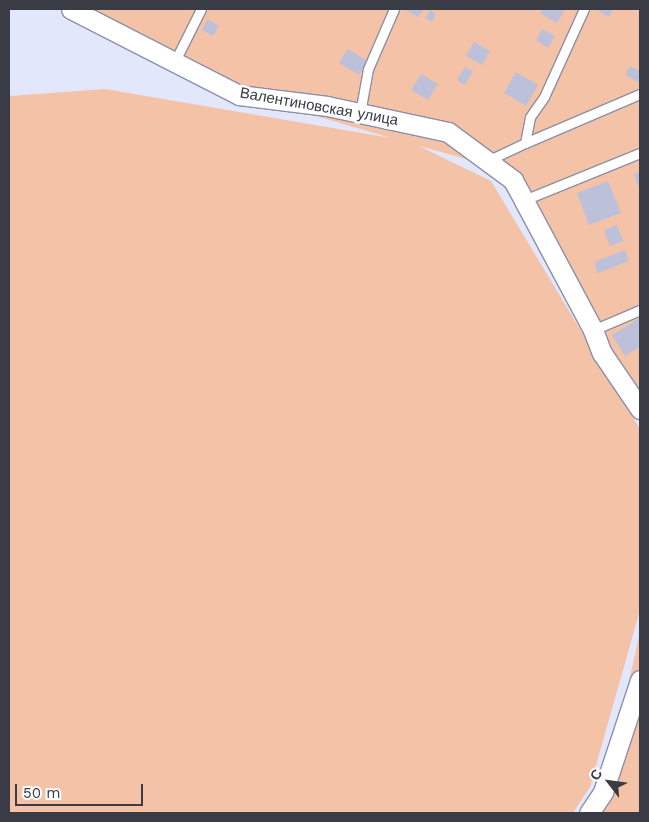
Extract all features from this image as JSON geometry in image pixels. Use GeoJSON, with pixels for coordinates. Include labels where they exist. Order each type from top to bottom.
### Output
{"type":"FeatureCollection","features":[{"type":"Feature","properties":{"kind":"street","name":"Валентиновская улица"},"geometry":{"type":"LineString","coordinates":[[71,9],[174,64],[239,95],[360,113],[448,132],[513,180],[593,330],[602,353],[640,409]]}},
{"type":"Feature","properties":{"kind":"street"},"geometry":{"type":"LineString","coordinates":[[589,813],[603,792],[640,680]]}},
{"type":"Feature","properties":{"kind":"lane"},"geometry":{"type":"LineString","coordinates":[[174,64],[201,9]]}},
{"type":"Feature","properties":{"kind":"lane"},"geometry":{"type":"LineString","coordinates":[[360,113],[368,69],[394,9]]}},
{"type":"Feature","properties":{"kind":"lane"},"geometry":{"type":"LineString","coordinates":[[524,143],[530,117],[544,97],[584,9]]}},
{"type":"Feature","properties":{"kind":"lane"},"geometry":{"type":"LineString","coordinates":[[486,161],[640,94]]}},
{"type":"Feature","properties":{"kind":"lane"},"geometry":{"type":"LineString","coordinates":[[524,200],[640,153]]}},
{"type":"Feature","properties":{"kind":"lane"},"geometry":{"type":"LineString","coordinates":[[593,330],[640,310]]}},
{"type":"Feature","properties":{"kind":"shaded area"},"geometry":{"type":"Polygon","coordinates":[[[60,9],[640,9],[640,410],[491,166],[419,146],[491,181],[640,429],[640,610],[590,787],[573,813],[9,813],[9,96],[105,89],[391,138],[234,92],[60,9]]]}},
{"type":"Feature","properties":{"kind":"shaded area"},"geometry":{"type":"Polygon","coordinates":[[[640,632],[640,813],[599,813],[640,632]]]}},
{"type":"Feature","properties":{"kind":"building"},"geometry":{"type":"Polygon","coordinates":[[[403,9],[424,9],[418,17],[403,9]]]}},
{"type":"Feature","properties":{"kind":"building"},"geometry":{"type":"Polygon","coordinates":[[[543,9],[565,9],[557,23],[540,13],[543,9]]]}},
{"type":"Feature","properties":{"kind":"building"},"geometry":{"type":"Polygon","coordinates":[[[595,9],[613,9],[609,17],[595,9]]]}},
{"type":"Feature","properties":{"kind":"building"},"geometry":{"type":"Polygon","coordinates":[[[430,10],[436,14],[432,22],[425,18],[430,10]]]}},
{"type":"Feature","properties":{"kind":"building"},"geometry":{"type":"Polygon","coordinates":[[[208,19],[219,26],[213,36],[202,30],[208,19]]]}},
{"type":"Feature","properties":{"kind":"building"},"geometry":{"type":"Polygon","coordinates":[[[542,29],[555,36],[548,48],[536,40],[542,29]]]}},
{"type":"Feature","properties":{"kind":"building"},"geometry":{"type":"Polygon","coordinates":[[[474,42],[490,51],[482,65],[466,56],[474,42]]]}},
{"type":"Feature","properties":{"kind":"building"},"geometry":{"type":"Polygon","coordinates":[[[348,49],[367,61],[359,75],[339,63],[348,49]]]}},
{"type":"Feature","properties":{"kind":"building"},"geometry":{"type":"Polygon","coordinates":[[[630,66],[640,71],[640,83],[625,75],[630,66]]]}},
{"type":"Feature","properties":{"kind":"building"},"geometry":{"type":"Polygon","coordinates":[[[465,67],[473,71],[465,85],[457,80],[465,67]]]}},
{"type":"Feature","properties":{"kind":"building"},"geometry":{"type":"Polygon","coordinates":[[[516,72],[538,85],[526,106],[504,93],[516,72]]]}},
{"type":"Feature","properties":{"kind":"building"},"geometry":{"type":"Polygon","coordinates":[[[421,74],[438,84],[428,100],[411,90],[421,74]]]}},
{"type":"Feature","properties":{"kind":"building"},"geometry":{"type":"Polygon","coordinates":[[[640,172],[640,191],[634,174],[640,172]]]}},
{"type":"Feature","properties":{"kind":"building"},"geometry":{"type":"Polygon","coordinates":[[[608,181],[621,213],[589,225],[577,193],[608,181]]]}},
{"type":"Feature","properties":{"kind":"building"},"geometry":{"type":"Polygon","coordinates":[[[617,225],[623,241],[610,246],[604,230],[617,225]]]}},
{"type":"Feature","properties":{"kind":"building"},"geometry":{"type":"Polygon","coordinates":[[[625,250],[629,261],[598,273],[594,262],[625,250]]]}},
{"type":"Feature","properties":{"kind":"building"},"geometry":{"type":"Polygon","coordinates":[[[640,318],[640,347],[625,356],[612,335],[640,318]]]}}]}
